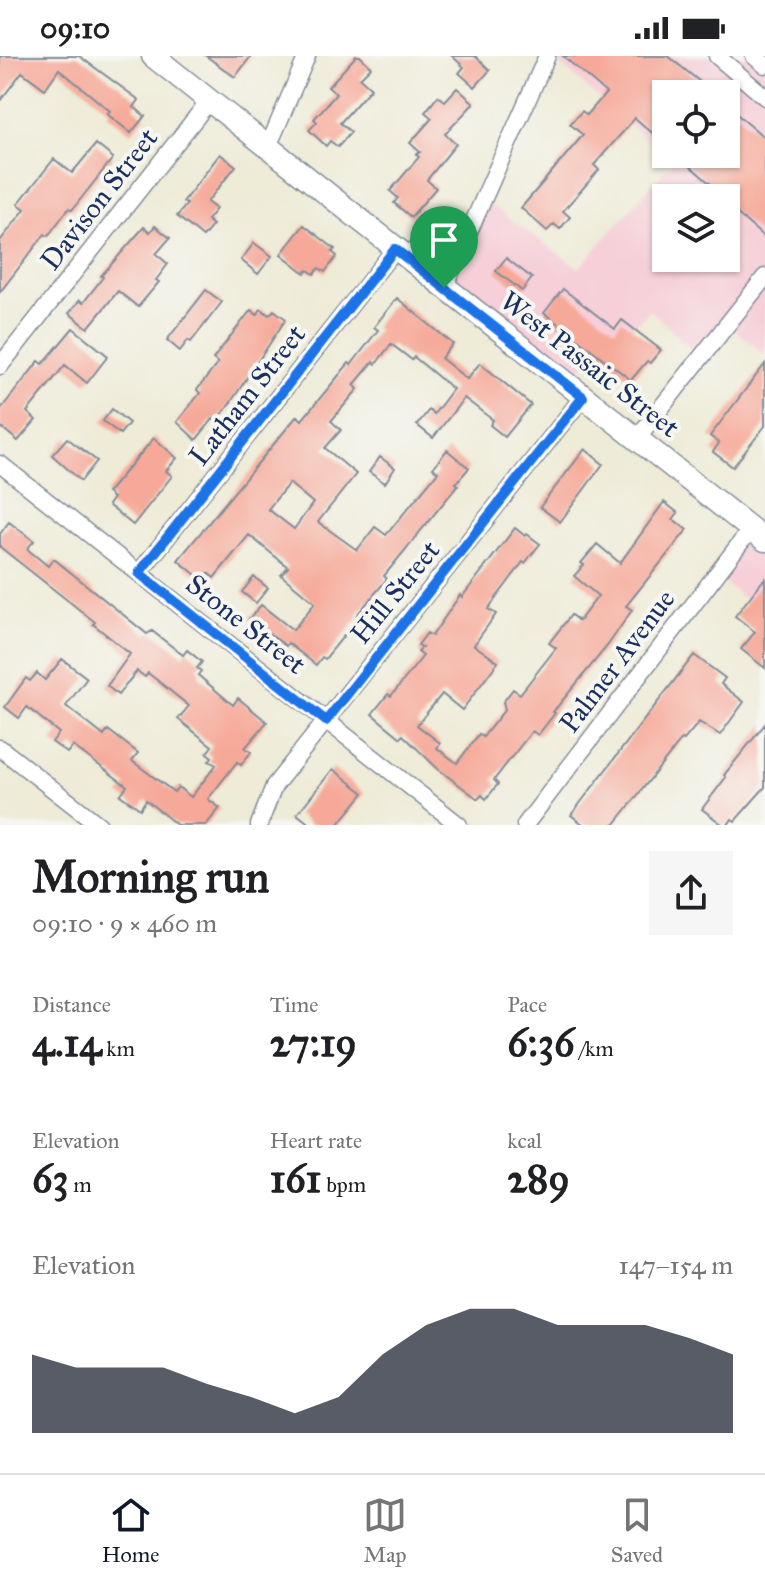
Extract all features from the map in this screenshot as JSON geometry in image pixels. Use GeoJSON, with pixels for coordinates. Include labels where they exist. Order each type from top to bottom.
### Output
{"type":"FeatureCollection","features":[{"type":"Feature","properties":{"kind":"main road","name":"West Passaic Street"},"geometry":{"type":"LineString","coordinates":[[153,56],[758,534]]}},
{"type":"Feature","properties":{"kind":"street"},"geometry":{"type":"LineString","coordinates":[[268,147],[307,56]]}},
{"type":"Feature","properties":{"kind":"street"},"geometry":{"type":"LineString","coordinates":[[444,288],[547,56]]}},
{"type":"Feature","properties":{"kind":"street"},"geometry":{"type":"LineString","coordinates":[[717,56],[765,97]]}},
{"type":"Feature","properties":{"kind":"street"},"geometry":{"type":"LineString","coordinates":[[754,56],[765,65]]}},
{"type":"Feature","properties":{"kind":"street","name":"Davison Street"},"geometry":{"type":"LineString","coordinates":[[0,366],[209,101]]}},
{"type":"Feature","properties":{"kind":"street","name":"Latham Street"},"geometry":{"type":"LineString","coordinates":[[139,573],[395,249]]}},
{"type":"Feature","properties":{"kind":"street"},"geometry":{"type":"LineString","coordinates":[[637,438],[765,277]]}},
{"type":"Feature","properties":{"kind":"street","name":"Hill Street"},"geometry":{"type":"LineString","coordinates":[[259,825],[274,786],[583,397]]}},
{"type":"Feature","properties":{"kind":"street","name":"Stone Street"},"geometry":{"type":"LineString","coordinates":[[0,464],[459,825]]}},
{"type":"Feature","properties":{"kind":"street","name":"Palmer Avenue"},"geometry":{"type":"LineString","coordinates":[[525,825],[758,534]]}},
{"type":"Feature","properties":{"kind":"street"},"geometry":{"type":"LineString","coordinates":[[0,748],[99,825]]}},
{"type":"Feature","properties":{"kind":"shaded area"},"geometry":{"type":"Polygon","coordinates":[[[551,56],[765,56],[765,355],[727,323],[701,357],[650,310],[624,336],[616,329],[567,385],[444,288],[483,200],[579,268],[652,185],[652,272],[740,272],[740,184],[653,184],[667,168],[740,168],[740,80],[652,80],[652,144],[551,56]]]}},
{"type":"Feature","properties":{"kind":"shaded area"},"geometry":{"type":"Polygon","coordinates":[[[751,529],[765,540],[765,614],[715,576],[751,529]]]}},
{"type":"Feature","properties":{"kind":"building"},"geometry":{"type":"Polygon","coordinates":[[[0,56],[79,56],[139,100],[134,107],[145,116],[131,133],[107,114],[110,111],[59,69],[45,89],[22,72],[0,101],[0,56]]]}},
{"type":"Feature","properties":{"kind":"building"},"geometry":{"type":"Polygon","coordinates":[[[206,56],[251,56],[235,77],[206,56]]]}},
{"type":"Feature","properties":{"kind":"building"},"geometry":{"type":"Polygon","coordinates":[[[356,56],[371,67],[360,78],[371,88],[340,123],[351,132],[338,147],[330,141],[326,146],[309,130],[317,122],[314,119],[336,94],[328,87],[356,56]]]}},
{"type":"Feature","properties":{"kind":"building"},"geometry":{"type":"Polygon","coordinates":[[[452,56],[475,56],[490,70],[475,87],[459,73],[464,67],[452,56]]]}},
{"type":"Feature","properties":{"kind":"building"},"geometry":{"type":"Polygon","coordinates":[[[563,56],[668,56],[698,80],[652,80],[652,133],[635,118],[594,165],[599,170],[563,211],[570,217],[560,229],[554,224],[547,231],[521,208],[583,135],[570,124],[582,111],[587,115],[606,93],[563,56]]]}},
{"type":"Feature","properties":{"kind":"building"},"geometry":{"type":"Polygon","coordinates":[[[457,88],[474,103],[445,134],[456,144],[427,180],[436,188],[411,217],[394,203],[398,198],[390,191],[419,157],[416,155],[420,152],[410,143],[432,118],[425,112],[438,96],[445,101],[457,88]]]}},
{"type":"Feature","properties":{"kind":"building"},"geometry":{"type":"Polygon","coordinates":[[[740,117],[765,138],[765,238],[740,216],[740,184],[711,184],[692,168],[740,168],[740,117]]]}},
{"type":"Feature","properties":{"kind":"building"},"geometry":{"type":"Polygon","coordinates":[[[96,144],[113,158],[72,210],[69,208],[48,236],[45,234],[0,292],[0,241],[25,209],[18,204],[54,159],[72,173],[96,144]]]}},
{"type":"Feature","properties":{"kind":"building"},"geometry":{"type":"Polygon","coordinates":[[[220,154],[236,166],[207,202],[216,209],[207,220],[213,225],[203,237],[177,216],[187,204],[183,202],[220,154]]]}},
{"type":"Feature","properties":{"kind":"building"},"geometry":{"type":"Polygon","coordinates":[[[304,225],[335,249],[332,252],[337,256],[325,272],[319,268],[314,274],[308,270],[305,273],[281,254],[304,225]]]}},
{"type":"Feature","properties":{"kind":"building"},"geometry":{"type":"Polygon","coordinates":[[[155,226],[170,238],[156,254],[168,264],[156,280],[159,282],[138,307],[118,291],[88,328],[69,313],[80,300],[83,303],[101,276],[144,227],[150,232],[155,226]]]}},
{"type":"Feature","properties":{"kind":"building"},"geometry":{"type":"Polygon","coordinates":[[[254,243],[272,256],[258,274],[241,260],[254,243]]]}},
{"type":"Feature","properties":{"kind":"building"},"geometry":{"type":"Polygon","coordinates":[[[506,258],[532,278],[522,291],[496,271],[506,258]]]}},
{"type":"Feature","properties":{"kind":"building"},"geometry":{"type":"Polygon","coordinates":[[[563,289],[615,329],[622,320],[661,350],[631,380],[544,313],[563,289]]]}},
{"type":"Feature","properties":{"kind":"building"},"geometry":{"type":"Polygon","coordinates":[[[206,290],[222,302],[191,342],[188,340],[180,351],[167,340],[206,290]]]}},
{"type":"Feature","properties":{"kind":"building"},"geometry":{"type":"Polygon","coordinates":[[[397,298],[453,344],[441,358],[467,379],[480,363],[531,405],[505,437],[490,425],[493,420],[464,398],[433,438],[417,425],[429,410],[434,414],[453,389],[414,357],[412,360],[391,344],[376,364],[373,362],[354,385],[358,389],[331,421],[341,430],[325,448],[356,474],[318,522],[357,550],[375,527],[386,535],[438,472],[433,468],[447,450],[469,468],[384,576],[387,579],[357,615],[359,617],[325,659],[322,657],[316,665],[249,619],[261,605],[293,630],[315,603],[281,575],[288,567],[249,535],[214,578],[208,573],[202,580],[178,560],[297,416],[302,420],[349,363],[351,365],[378,330],[374,327],[397,298]],[[289,483],[268,509],[294,529],[313,503],[289,483]]]}},
{"type":"Feature","properties":{"kind":"building"},"geometry":{"type":"Polygon","coordinates":[[[261,309],[269,315],[274,310],[286,319],[227,408],[216,422],[213,419],[196,440],[177,422],[218,363],[213,359],[251,310],[257,315],[261,309]]]}},
{"type":"Feature","properties":{"kind":"building"},"geometry":{"type":"Polygon","coordinates":[[[73,328],[108,356],[87,383],[65,365],[27,412],[36,420],[18,441],[0,426],[0,410],[39,361],[43,364],[73,328]]]}},
{"type":"Feature","properties":{"kind":"building"},"geometry":{"type":"Polygon","coordinates":[[[765,364],[765,426],[733,467],[713,452],[719,443],[710,436],[765,364]]]}},
{"type":"Feature","properties":{"kind":"building"},"geometry":{"type":"Polygon","coordinates":[[[112,409],[129,423],[120,434],[103,421],[112,409]]]}},
{"type":"Feature","properties":{"kind":"building"},"geometry":{"type":"Polygon","coordinates":[[[67,438],[97,461],[81,481],[52,455],[67,438]]]}},
{"type":"Feature","properties":{"kind":"building"},"geometry":{"type":"Polygon","coordinates":[[[154,438],[177,458],[166,471],[172,476],[133,525],[108,505],[113,498],[107,493],[154,438]]]}},
{"type":"Feature","properties":{"kind":"building"},"geometry":{"type":"Polygon","coordinates":[[[585,449],[603,464],[560,522],[540,507],[585,449]]]}},
{"type":"Feature","properties":{"kind":"building"},"geometry":{"type":"Polygon","coordinates":[[[380,457],[395,468],[385,483],[369,472],[380,457]]]}},
{"type":"Feature","properties":{"kind":"building"},"geometry":{"type":"Polygon","coordinates":[[[664,502],[678,513],[673,519],[687,530],[626,606],[632,610],[608,645],[538,735],[532,731],[494,780],[498,784],[486,799],[482,795],[478,799],[438,769],[403,735],[401,738],[372,714],[423,656],[418,652],[422,647],[418,645],[427,633],[432,636],[460,595],[462,597],[515,528],[525,536],[527,534],[540,544],[488,609],[496,614],[474,645],[498,662],[462,710],[442,694],[417,725],[440,743],[437,748],[457,763],[479,734],[483,737],[505,709],[503,702],[513,689],[520,694],[556,648],[549,643],[571,615],[579,621],[598,596],[574,576],[584,565],[581,563],[597,544],[620,563],[664,502]]]}},
{"type":"Feature","properties":{"kind":"building"},"geometry":{"type":"Polygon","coordinates":[[[9,522],[34,541],[27,549],[48,566],[54,559],[147,634],[152,631],[183,655],[187,650],[202,662],[197,668],[201,671],[198,675],[233,705],[238,698],[267,722],[245,748],[251,752],[241,765],[237,762],[208,799],[220,808],[206,825],[177,825],[146,800],[140,809],[120,795],[127,786],[73,746],[67,753],[52,742],[59,733],[27,707],[19,718],[5,707],[26,678],[30,681],[37,673],[45,680],[62,659],[87,678],[66,706],[104,736],[108,730],[138,753],[132,761],[174,792],[178,787],[191,797],[216,765],[209,761],[212,757],[207,753],[212,746],[178,719],[189,706],[148,673],[145,677],[137,671],[118,695],[107,686],[130,654],[93,624],[95,622],[0,547],[0,534],[9,522]]]}},
{"type":"Feature","properties":{"kind":"building"},"geometry":{"type":"Polygon","coordinates":[[[254,577],[268,588],[256,603],[242,592],[254,577]]]}},
{"type":"Feature","properties":{"kind":"building"},"geometry":{"type":"Polygon","coordinates":[[[765,578],[765,668],[741,649],[755,632],[735,616],[765,578]]]}},
{"type":"Feature","properties":{"kind":"building"},"geometry":{"type":"Polygon","coordinates":[[[694,655],[725,678],[721,684],[744,702],[720,735],[699,722],[614,825],[584,825],[571,815],[694,655]]]}},
{"type":"Feature","properties":{"kind":"building"},"geometry":{"type":"Polygon","coordinates":[[[765,724],[765,787],[735,821],[732,819],[728,825],[723,825],[702,809],[726,777],[724,775],[765,724]]]}},
{"type":"Feature","properties":{"kind":"building"},"geometry":{"type":"Polygon","coordinates":[[[333,769],[364,793],[338,825],[311,825],[297,814],[333,769]]]}},
{"type":"Feature","properties":{"kind":"route"},"geometry":{"type":"LineString","coordinates":[[395,249],[444,288],[583,397],[326,721],[139,573],[395,249]]}}]}
